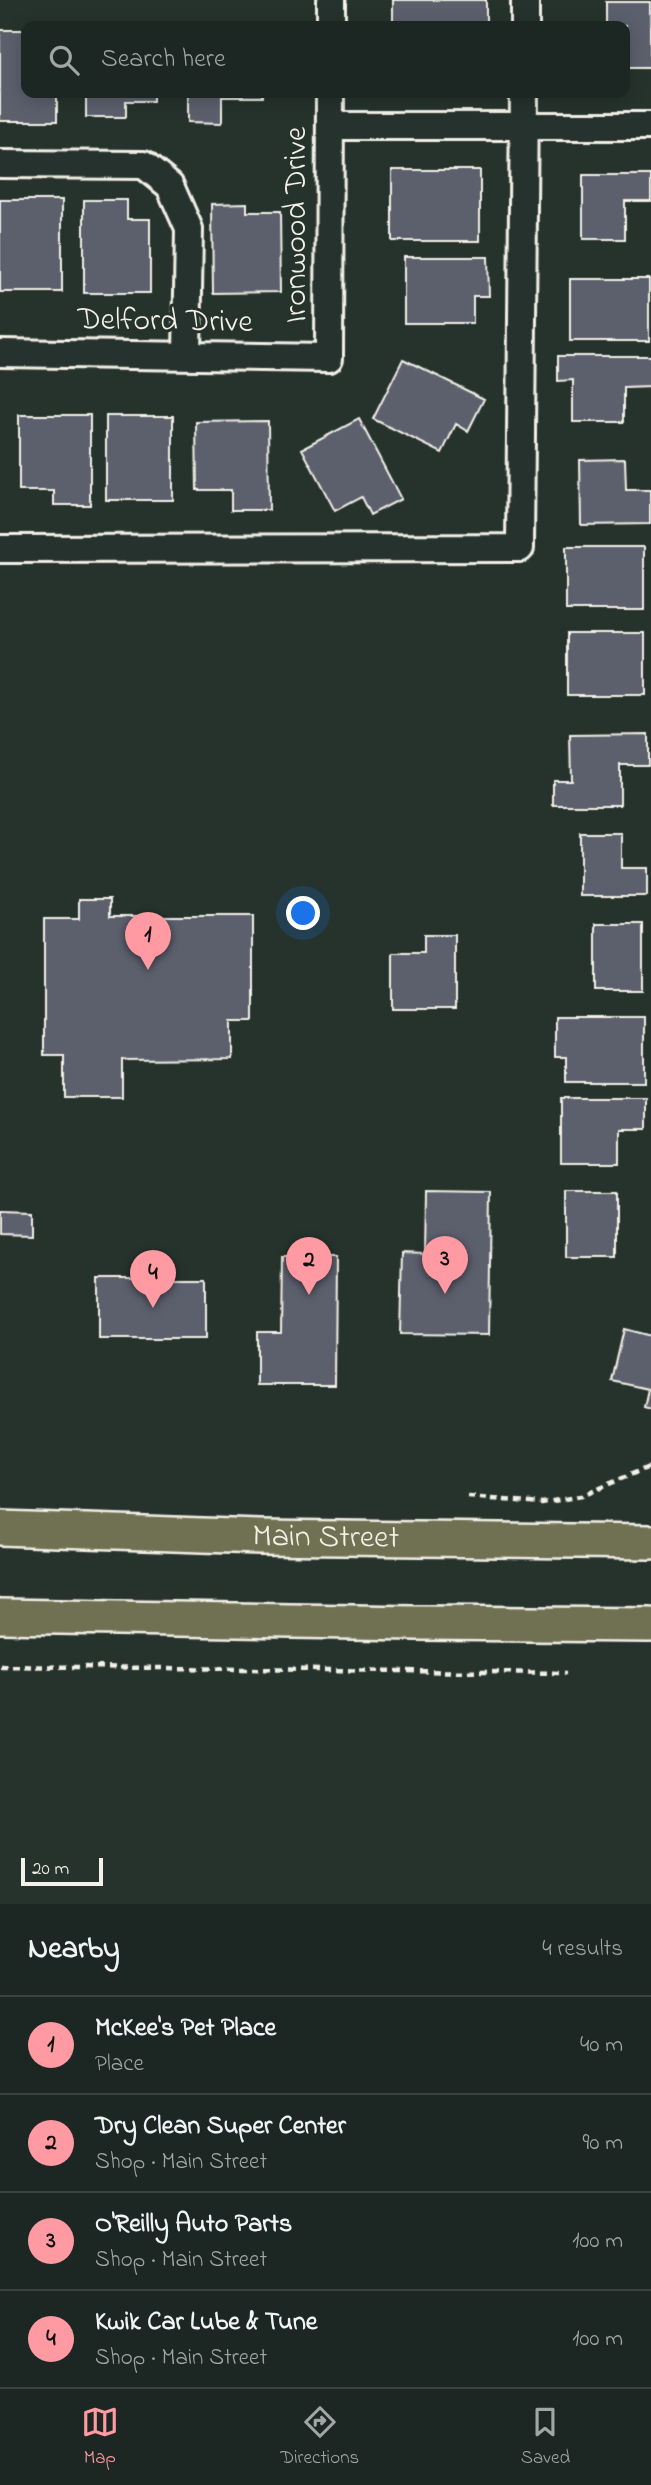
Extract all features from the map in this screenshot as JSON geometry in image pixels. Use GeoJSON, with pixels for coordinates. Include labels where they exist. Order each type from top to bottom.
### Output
{"type":"FeatureCollection","features":[{"type":"Feature","properties":{"kind":"main road","name":"Main Street"},"geometry":{"type":"LineString","coordinates":[[0,1528],[260,1537],[651,1542]]}},
{"type":"Feature","properties":{"kind":"main road"},"geometry":{"type":"LineString","coordinates":[[0,1616],[651,1625]]}},
{"type":"Feature","properties":{"kind":"street"},"geometry":{"type":"LineString","coordinates":[[331,0],[331,21]]}},
{"type":"Feature","properties":{"kind":"street"},"geometry":{"type":"LineString","coordinates":[[525,0],[525,21]]}},
{"type":"Feature","properties":{"kind":"street","name":"Ironwood Drive"},"geometry":{"type":"LineString","coordinates":[[329,358],[330,98]]}},
{"type":"Feature","properties":{"kind":"street"},"geometry":{"type":"LineString","coordinates":[[0,549],[520,548],[524,98]]}},
{"type":"Feature","properties":{"kind":"street"},"geometry":{"type":"LineString","coordinates":[[330,126],[651,126]]}},
{"type":"Feature","properties":{"kind":"street"},"geometry":{"type":"LineString","coordinates":[[0,164],[144,165],[170,186],[189,229],[187,356]]}},
{"type":"Feature","properties":{"kind":"street","name":"Delford Drive"},"geometry":{"type":"LineString","coordinates":[[0,353],[329,358]]}},
{"type":"Feature","properties":{"kind":"path"},"geometry":{"type":"LineString","coordinates":[[468,1497],[542,1503],[581,1496],[651,1466]]}},
{"type":"Feature","properties":{"kind":"path"},"geometry":{"type":"LineString","coordinates":[[0,1666],[566,1673]]}},
{"type":"Feature","properties":{"kind":"building"},"geometry":{"type":"Polygon","coordinates":[[[393,0],[486,0],[486,21],[393,21],[393,0]]]}},
{"type":"Feature","properties":{"kind":"building"},"geometry":{"type":"Polygon","coordinates":[[[606,2],[650,2],[650,68],[630,68],[630,21],[606,21],[606,2]]]}},
{"type":"Feature","properties":{"kind":"building"},"geometry":{"type":"Polygon","coordinates":[[[0,30],[21,30],[21,98],[57,98],[57,121],[0,121],[0,30]]]}},
{"type":"Feature","properties":{"kind":"building"},"geometry":{"type":"Polygon","coordinates":[[[86,98],[153,98],[153,101],[126,101],[126,117],[86,117],[86,98]]]}},
{"type":"Feature","properties":{"kind":"building"},"geometry":{"type":"Polygon","coordinates":[[[188,98],[222,98],[222,123],[188,122],[188,98]]]}},
{"type":"Feature","properties":{"kind":"building"},"geometry":{"type":"Polygon","coordinates":[[[392,170],[480,170],[480,241],[392,241],[392,170]]]}},
{"type":"Feature","properties":{"kind":"building"},"geometry":{"type":"Polygon","coordinates":[[[583,175],[651,175],[651,201],[625,201],[625,239],[583,239],[583,175]]]}},
{"type":"Feature","properties":{"kind":"building"},"geometry":{"type":"Polygon","coordinates":[[[0,200],[62,200],[62,292],[0,292],[0,200]]]}},
{"type":"Feature","properties":{"kind":"building"},"geometry":{"type":"Polygon","coordinates":[[[84,200],[127,200],[127,219],[150,219],[150,293],[84,293],[84,200]]]}},
{"type":"Feature","properties":{"kind":"building"},"geometry":{"type":"Polygon","coordinates":[[[247,203],[247,212],[280,212],[281,292],[213,293],[212,204],[247,203]]]}},
{"type":"Feature","properties":{"kind":"building"},"geometry":{"type":"Polygon","coordinates":[[[404,257],[488,257],[489,296],[473,296],[473,323],[404,323],[404,257]]]}},
{"type":"Feature","properties":{"kind":"building"},"geometry":{"type":"Polygon","coordinates":[[[570,279],[649,279],[649,341],[570,341],[570,279]]]}},
{"type":"Feature","properties":{"kind":"building"},"geometry":{"type":"Polygon","coordinates":[[[558,356],[651,356],[651,387],[624,388],[624,422],[573,422],[573,380],[558,381],[558,356]]]}},
{"type":"Feature","properties":{"kind":"building"},"geometry":{"type":"Polygon","coordinates":[[[403,359],[484,399],[468,431],[456,424],[442,453],[373,419],[403,359]]]}},
{"type":"Feature","properties":{"kind":"building"},"geometry":{"type":"Polygon","coordinates":[[[19,415],[90,415],[90,505],[54,505],[54,491],[19,491],[19,415]]]}},
{"type":"Feature","properties":{"kind":"building"},"geometry":{"type":"Polygon","coordinates":[[[106,416],[173,416],[173,500],[106,500],[106,416]]]}},
{"type":"Feature","properties":{"kind":"building"},"geometry":{"type":"Polygon","coordinates":[[[359,419],[401,499],[370,515],[361,497],[335,511],[302,449],[359,419]]]}},
{"type":"Feature","properties":{"kind":"building"},"geometry":{"type":"Polygon","coordinates":[[[268,421],[269,510],[231,510],[231,490],[197,490],[196,422],[268,421]]]}},
{"type":"Feature","properties":{"kind":"building"},"geometry":{"type":"Polygon","coordinates":[[[625,459],[626,490],[650,490],[650,524],[581,525],[580,460],[625,459]]]}},
{"type":"Feature","properties":{"kind":"building"},"geometry":{"type":"Polygon","coordinates":[[[566,547],[644,547],[644,610],[566,610],[566,547]]]}},
{"type":"Feature","properties":{"kind":"building"},"geometry":{"type":"Polygon","coordinates":[[[567,633],[645,633],[645,695],[567,695],[567,633]]]}},
{"type":"Feature","properties":{"kind":"building"},"geometry":{"type":"Polygon","coordinates":[[[648,734],[648,765],[620,765],[620,805],[553,805],[553,780],[571,780],[570,735],[648,734]]]}},
{"type":"Feature","properties":{"kind":"building"},"geometry":{"type":"Polygon","coordinates":[[[580,833],[621,833],[621,868],[647,868],[647,896],[580,896],[580,833]]]}},
{"type":"Feature","properties":{"kind":"building"},"geometry":{"type":"Polygon","coordinates":[[[79,899],[110,899],[110,916],[253,916],[253,1021],[232,1021],[232,1059],[122,1060],[122,1097],[64,1097],[64,1055],[44,1055],[44,919],[79,919],[79,899]]]}},
{"type":"Feature","properties":{"kind":"building"},"geometry":{"type":"Polygon","coordinates":[[[596,924],[643,924],[643,991],[596,991],[596,924]]]}},
{"type":"Feature","properties":{"kind":"building"},"geometry":{"type":"Polygon","coordinates":[[[424,935],[455,935],[455,1009],[393,1009],[393,953],[424,953],[424,935]]]}},
{"type":"Feature","properties":{"kind":"building"},"geometry":{"type":"Polygon","coordinates":[[[555,1017],[644,1017],[644,1082],[566,1082],[566,1057],[555,1057],[555,1017]]]}},
{"type":"Feature","properties":{"kind":"building"},"geometry":{"type":"Polygon","coordinates":[[[561,1098],[646,1098],[646,1129],[619,1129],[619,1163],[561,1163],[561,1098]]]}},
{"type":"Feature","properties":{"kind":"building"},"geometry":{"type":"Polygon","coordinates":[[[426,1191],[491,1192],[489,1335],[400,1334],[402,1253],[425,1254],[426,1191]]]}},
{"type":"Feature","properties":{"kind":"building"},"geometry":{"type":"Polygon","coordinates":[[[566,1191],[617,1191],[617,1257],[566,1257],[566,1191]]]}},
{"type":"Feature","properties":{"kind":"building"},"geometry":{"type":"Polygon","coordinates":[[[0,1210],[32,1211],[32,1235],[0,1234],[0,1210]]]}},
{"type":"Feature","properties":{"kind":"building"},"geometry":{"type":"Polygon","coordinates":[[[282,1257],[336,1257],[335,1385],[257,1385],[257,1332],[281,1332],[282,1257]]]}},
{"type":"Feature","properties":{"kind":"building"},"geometry":{"type":"Polygon","coordinates":[[[99,1278],[206,1278],[206,1339],[99,1339],[99,1278]]]}},
{"type":"Feature","properties":{"kind":"building"},"geometry":{"type":"Polygon","coordinates":[[[624,1329],[651,1336],[651,1409],[644,1407],[648,1389],[612,1381],[624,1329]]]}},
{"type":"Feature","properties":{"kind":"place","name":"McKee's Pet Place"},"geometry":{"type":"Point","coordinates":[148,970]}},
{"type":"Feature","properties":{"kind":"place","name":"O'Reilly Auto Parts"},"geometry":{"type":"Point","coordinates":[445,1294]}},
{"type":"Feature","properties":{"kind":"place","name":"Dry Clean Super Center"},"geometry":{"type":"Point","coordinates":[309,1295]}},
{"type":"Feature","properties":{"kind":"place","name":"Kwik Car Lube & Tune"},"geometry":{"type":"Point","coordinates":[153,1308]}}]}
